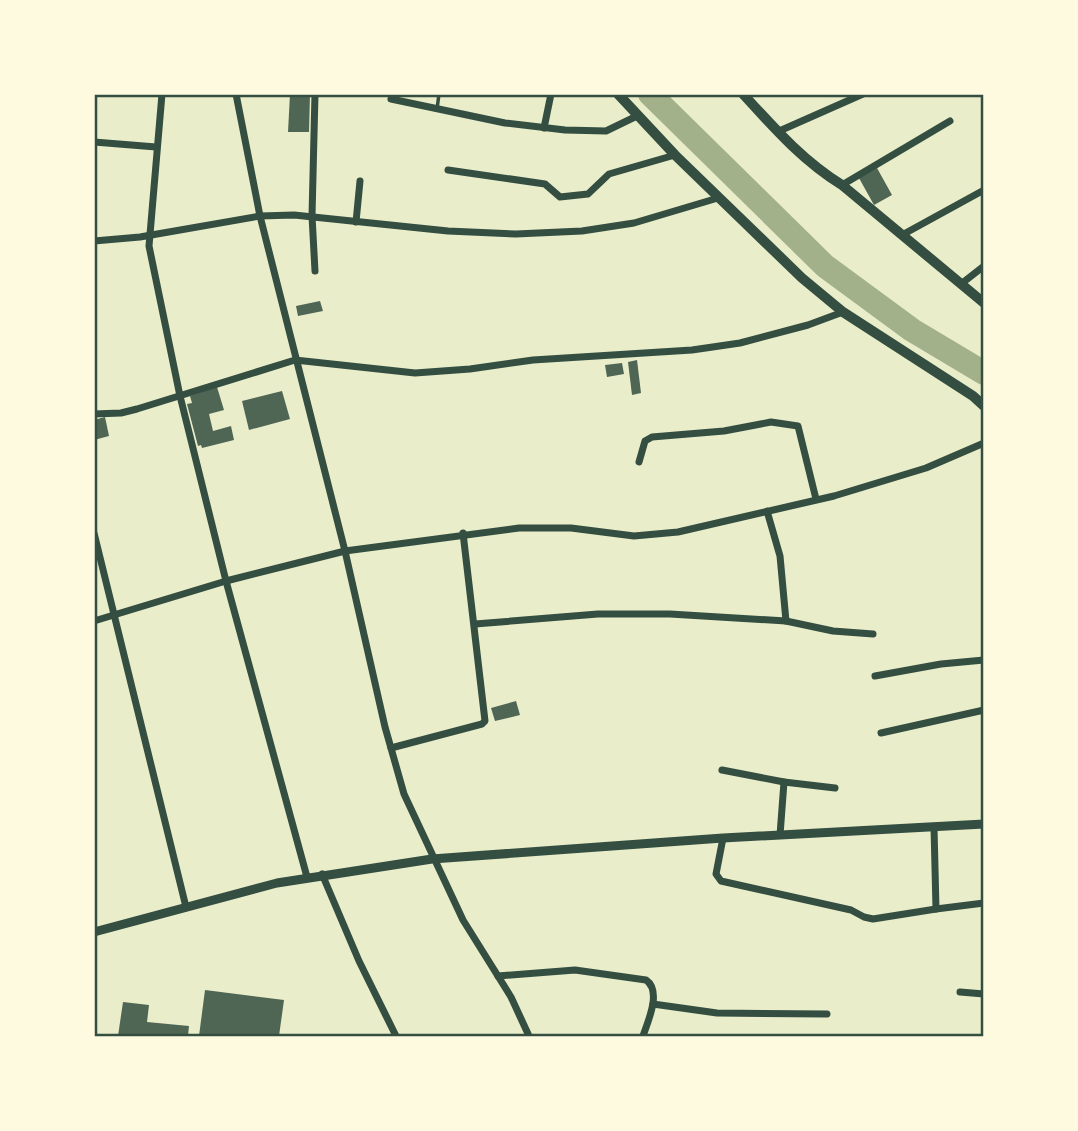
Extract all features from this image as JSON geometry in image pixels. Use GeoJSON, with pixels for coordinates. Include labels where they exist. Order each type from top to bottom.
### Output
{"type":"FeatureCollection","features":[{"type":"Feature","properties":{"kind":"main road"},"geometry":{"type":"LineString","coordinates":[[618,94],[675,155],[802,278],[843,312],[973,396],[984,406]]}},
{"type":"Feature","properties":{"kind":"main road"},"geometry":{"type":"LineString","coordinates":[[743,94],[777,132],[817,170],[842,185],[984,303]]}},
{"type":"Feature","properties":{"kind":"street"},"geometry":{"type":"LineString","coordinates":[[162,94],[149,246],[180,396],[226,581],[307,877]]}},
{"type":"Feature","properties":{"kind":"street"},"geometry":{"type":"LineString","coordinates":[[236,94],[260,216],[404,794],[432,859],[463,920],[511,997],[529,1037]]}},
{"type":"Feature","properties":{"kind":"street"},"geometry":{"type":"LineString","coordinates":[[315,94],[312,216],[315,271]]}},
{"type":"Feature","properties":{"kind":"street"},"geometry":{"type":"LineString","coordinates":[[544,128],[551,94]]}},
{"type":"Feature","properties":{"kind":"street"},"geometry":{"type":"LineString","coordinates":[[777,132],[863,94]]}},
{"type":"Feature","properties":{"kind":"street"},"geometry":{"type":"LineString","coordinates":[[391,99],[505,123],[544,128],[606,131],[639,116]]}},
{"type":"Feature","properties":{"kind":"street"},"geometry":{"type":"LineString","coordinates":[[842,185],[950,121]]}},
{"type":"Feature","properties":{"kind":"street"},"geometry":{"type":"LineString","coordinates":[[94,142],[156,147]]}},
{"type":"Feature","properties":{"kind":"street"},"geometry":{"type":"LineString","coordinates":[[448,170],[545,184],[559,197],[588,194],[609,174],[675,155]]}},
{"type":"Feature","properties":{"kind":"street"},"geometry":{"type":"LineString","coordinates":[[356,222],[360,181]]}},
{"type":"Feature","properties":{"kind":"street"},"geometry":{"type":"LineString","coordinates":[[902,235],[984,190]]}},
{"type":"Feature","properties":{"kind":"street"},"geometry":{"type":"LineString","coordinates":[[94,241],[150,236],[260,216],[312,216],[356,222],[516,234],[582,231],[634,223],[718,198]]}},
{"type":"Feature","properties":{"kind":"street"},"geometry":{"type":"LineString","coordinates":[[961,284],[984,266]]}},
{"type":"Feature","properties":{"kind":"street"},"geometry":{"type":"LineString","coordinates":[[94,414],[121,413],[295,360],[401,372],[470,369],[533,360],[722,346],[808,325],[843,312]]}},
{"type":"Feature","properties":{"kind":"street"},"geometry":{"type":"LineString","coordinates":[[639,462],[645,441],[653,437],[724,431],[771,422],[799,426],[816,499]]}},
{"type":"Feature","properties":{"kind":"street"},"geometry":{"type":"LineString","coordinates":[[94,621],[226,581],[345,551],[519,527],[650,536],[834,496],[926,468],[984,443]]}},
{"type":"Feature","properties":{"kind":"street"},"geometry":{"type":"LineString","coordinates":[[767,511],[780,555],[786,621]]}},
{"type":"Feature","properties":{"kind":"street"},"geometry":{"type":"LineString","coordinates":[[94,533],[186,907]]}},
{"type":"Feature","properties":{"kind":"street"},"geometry":{"type":"LineString","coordinates":[[391,748],[485,721],[463,533]]}},
{"type":"Feature","properties":{"kind":"street"},"geometry":{"type":"LineString","coordinates":[[475,624],[598,614],[670,614],[786,621],[833,631],[873,634]]}},
{"type":"Feature","properties":{"kind":"street"},"geometry":{"type":"LineString","coordinates":[[875,676],[941,664],[984,660]]}},
{"type":"Feature","properties":{"kind":"street"},"geometry":{"type":"LineString","coordinates":[[881,733],[984,710]]}},
{"type":"Feature","properties":{"kind":"street"},"geometry":{"type":"LineString","coordinates":[[722,770],[835,788]]}},
{"type":"Feature","properties":{"kind":"street"},"geometry":{"type":"LineString","coordinates":[[780,835],[785,782]]}},
{"type":"Feature","properties":{"kind":"street"},"geometry":{"type":"LineString","coordinates":[[94,932],[307,877],[432,859],[723,838],[984,824]]}},
{"type":"Feature","properties":{"kind":"street"},"geometry":{"type":"LineString","coordinates":[[934,827],[936,909]]}},
{"type":"Feature","properties":{"kind":"street"},"geometry":{"type":"LineString","coordinates":[[723,838],[716,874],[721,881],[851,910],[868,919],[984,903]]}},
{"type":"Feature","properties":{"kind":"street"},"geometry":{"type":"LineString","coordinates":[[321,874],[396,1037]]}},
{"type":"Feature","properties":{"kind":"street"},"geometry":{"type":"LineString","coordinates":[[498,976],[575,970],[646,980],[654,989],[653,1004],[643,1037]]}},
{"type":"Feature","properties":{"kind":"street"},"geometry":{"type":"LineString","coordinates":[[960,992],[984,994]]}},
{"type":"Feature","properties":{"kind":"street"},"geometry":{"type":"LineString","coordinates":[[653,1004],[717,1013],[827,1014]]}},
{"type":"Feature","properties":{"kind":"lane"},"geometry":{"type":"LineString","coordinates":[[437,108],[439,94]]}},
{"type":"Feature","properties":{"kind":"building"},"geometry":{"type":"Polygon","coordinates":[[[290,94],[310,94],[309,132],[288,132],[290,94]]]}},
{"type":"Feature","properties":{"kind":"building"},"geometry":{"type":"Polygon","coordinates":[[[877,168],[892,195],[874,205],[859,178],[877,168]]]}},
{"type":"Feature","properties":{"kind":"building"},"geometry":{"type":"Polygon","coordinates":[[[320,301],[323,311],[298,316],[296,306],[320,301]]]}},
{"type":"Feature","properties":{"kind":"building"},"geometry":{"type":"Polygon","coordinates":[[[637,360],[641,393],[632,395],[628,362],[637,360]]]}},
{"type":"Feature","properties":{"kind":"building"},"geometry":{"type":"Polygon","coordinates":[[[622,363],[624,374],[607,377],[605,365],[622,363]]]}},
{"type":"Feature","properties":{"kind":"building"},"geometry":{"type":"Polygon","coordinates":[[[217,387],[224,410],[209,414],[213,431],[231,426],[234,440],[202,448],[201,445],[198,446],[187,404],[192,403],[190,396],[217,387]]]}},
{"type":"Feature","properties":{"kind":"building"},"geometry":{"type":"Polygon","coordinates":[[[282,391],[290,419],[249,430],[242,401],[282,391]]]}},
{"type":"Feature","properties":{"kind":"building"},"geometry":{"type":"Polygon","coordinates":[[[105,417],[109,436],[94,440],[94,420],[105,417]]]}},
{"type":"Feature","properties":{"kind":"building"},"geometry":{"type":"Polygon","coordinates":[[[516,701],[520,715],[495,721],[491,708],[516,701]]]}},
{"type":"Feature","properties":{"kind":"building"},"geometry":{"type":"Polygon","coordinates":[[[205,990],[284,1000],[279,1036],[199,1036],[205,990]]]}},
{"type":"Feature","properties":{"kind":"building"},"geometry":{"type":"Polygon","coordinates":[[[123,1002],[149,1005],[147,1022],[189,1026],[188,1036],[118,1036],[123,1002]]]}},
{"type":"Feature","properties":{"kind":"waterway"},"geometry":{"type":"LineString","coordinates":[[650,94],[825,266],[912,330],[984,373]]}}]}
